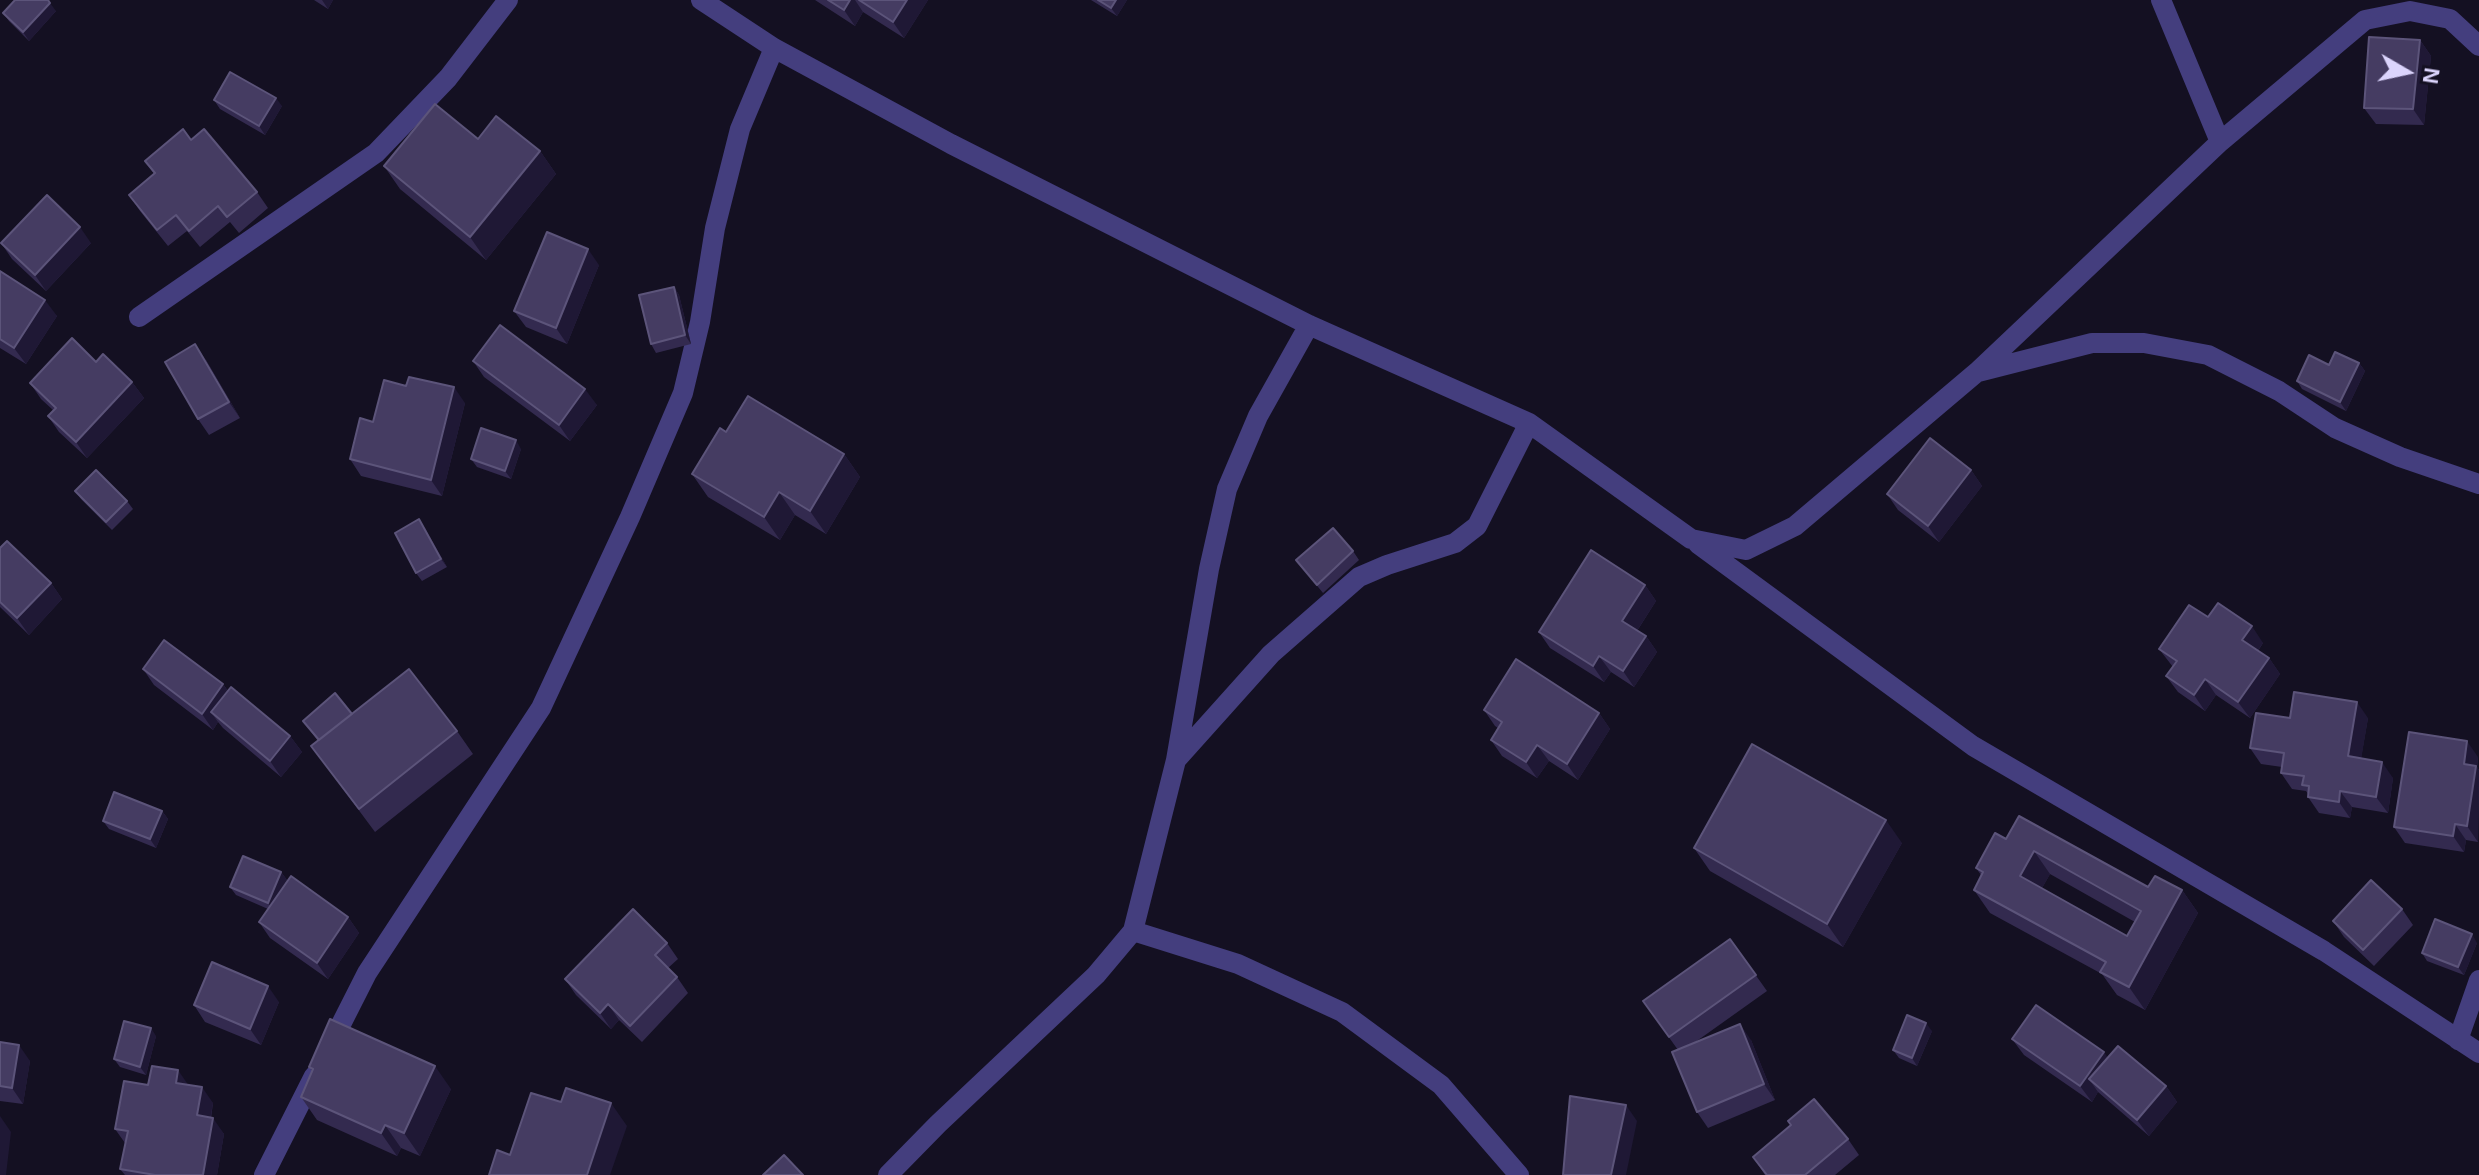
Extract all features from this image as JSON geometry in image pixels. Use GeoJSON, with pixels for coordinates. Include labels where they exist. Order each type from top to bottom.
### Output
{"type":"FeatureCollection","features":[{"type":"Feature","properties":{"kind":"street"},"geometry":{"type":"LineString","coordinates":[[139,317],[376,153],[448,78],[508,0]]}},
{"type":"Feature","properties":{"kind":"street"},"geometry":{"type":"LineString","coordinates":[[701,0],[774,48],[951,144],[1309,325],[1529,423],[1973,746],[2324,951],[2479,1053]]}},
{"type":"Feature","properties":{"kind":"street"},"geometry":{"type":"LineString","coordinates":[[2161,0],[2220,142]]}},
{"type":"Feature","properties":{"kind":"street"},"geometry":{"type":"LineString","coordinates":[[1691,539],[1746,550],[1795,526],[1977,372],[2220,142],[2365,20],[2410,6],[2450,19],[2479,46]]}},
{"type":"Feature","properties":{"kind":"street"},"geometry":{"type":"LineString","coordinates":[[264,1175],[367,973],[541,708],[630,517],[683,393],[700,322],[715,228],[740,129],[774,48]]}},
{"type":"Feature","properties":{"kind":"street"},"geometry":{"type":"LineString","coordinates":[[888,1175],[1096,975],[1133,931],[1176,760],[1209,569],[1227,489],[1258,416],[1309,325]]}},
{"type":"Feature","properties":{"kind":"street"},"geometry":{"type":"LineString","coordinates":[[1977,372],[2092,343],[2144,343],[2208,355],[2279,391],[2335,428],[2400,457],[2479,484]]}},
{"type":"Feature","properties":{"kind":"street"},"geometry":{"type":"LineString","coordinates":[[1176,760],[1271,654],[1359,577],[1455,543],[1477,526],[1529,423]]}},
{"type":"Feature","properties":{"kind":"street"},"geometry":{"type":"LineString","coordinates":[[1133,931],[1238,964],[1342,1012],[1441,1085],[1519,1175]]}},
{"type":"Feature","properties":{"kind":"street"},"geometry":{"type":"LineString","coordinates":[[2458,1040],[2479,980]]}},
{"type":"Feature","properties":{"kind":"building"},"geometry":{"type":"Polygon","coordinates":[[[15,0],[48,0],[50,3],[23,32],[3,13],[15,0]]]}},
{"type":"Feature","properties":{"kind":"building"},"geometry":{"type":"Polygon","coordinates":[[[828,0],[850,0],[844,10],[828,0]]]}},
{"type":"Feature","properties":{"kind":"building"},"geometry":{"type":"Polygon","coordinates":[[[859,0],[907,0],[893,22],[859,0]]]}},
{"type":"Feature","properties":{"kind":"building"},"geometry":{"type":"Polygon","coordinates":[[[1098,0],[1116,0],[1111,8],[1098,0]]]}},
{"type":"Feature","properties":{"kind":"building"},"geometry":{"type":"Polygon","coordinates":[[[2369,37],[2420,40],[2413,109],[2364,108],[2369,37]]]}},
{"type":"Feature","properties":{"kind":"building"},"geometry":{"type":"Polygon","coordinates":[[[230,72],[276,98],[259,126],[214,100],[230,72]]]}},
{"type":"Feature","properties":{"kind":"building"},"geometry":{"type":"Polygon","coordinates":[[[435,104],[478,139],[496,116],[540,151],[470,237],[384,166],[435,104]]]}},
{"type":"Feature","properties":{"kind":"building"},"geometry":{"type":"Polygon","coordinates":[[[183,129],[191,140],[204,129],[257,192],[227,217],[218,206],[189,231],[176,215],[157,230],[129,195],[155,173],[145,161],[183,129]]]}},
{"type":"Feature","properties":{"kind":"building"},"geometry":{"type":"Polygon","coordinates":[[[47,195],[80,227],[35,275],[1,243],[47,195]]]}},
{"type":"Feature","properties":{"kind":"building"},"geometry":{"type":"Polygon","coordinates":[[[547,232],[588,249],[556,328],[514,311],[547,232]]]}},
{"type":"Feature","properties":{"kind":"building"},"geometry":{"type":"Polygon","coordinates":[[[0,271],[45,300],[14,348],[0,339],[0,271]]]}},
{"type":"Feature","properties":{"kind":"building"},"geometry":{"type":"Polygon","coordinates":[[[674,287],[685,335],[651,344],[639,295],[674,287]]]}},
{"type":"Feature","properties":{"kind":"building"},"geometry":{"type":"Polygon","coordinates":[[[500,325],[585,389],[559,425],[473,361],[500,325]]]}},
{"type":"Feature","properties":{"kind":"building"},"geometry":{"type":"Polygon","coordinates":[[[72,338],[96,362],[103,354],[132,382],[76,442],[48,416],[56,408],[30,383],[72,338]]]}},
{"type":"Feature","properties":{"kind":"building"},"geometry":{"type":"Polygon","coordinates":[[[195,344],[229,402],[198,419],[165,362],[195,344]]]}},
{"type":"Feature","properties":{"kind":"building"},"geometry":{"type":"Polygon","coordinates":[[[2335,352],[2359,363],[2340,402],[2297,381],[2309,355],[2329,365],[2335,352]]]}},
{"type":"Feature","properties":{"kind":"building"},"geometry":{"type":"Polygon","coordinates":[[[409,377],[454,387],[431,480],[350,459],[360,418],[373,422],[384,380],[406,386],[409,377]]]}},
{"type":"Feature","properties":{"kind":"building"},"geometry":{"type":"Polygon","coordinates":[[[748,396],[844,454],[810,511],[779,492],[764,517],[692,474],[720,428],[726,432],[748,396]]]}},
{"type":"Feature","properties":{"kind":"building"},"geometry":{"type":"Polygon","coordinates":[[[481,428],[516,440],[505,471],[471,459],[481,428]]]}},
{"type":"Feature","properties":{"kind":"building"},"geometry":{"type":"Polygon","coordinates":[[[1930,438],[1971,470],[1928,526],[1887,494],[1930,438]]]}},
{"type":"Feature","properties":{"kind":"building"},"geometry":{"type":"Polygon","coordinates":[[[96,470],[127,501],[106,522],[75,491],[96,470]]]}},
{"type":"Feature","properties":{"kind":"building"},"geometry":{"type":"Polygon","coordinates":[[[419,519],[441,559],[416,573],[395,533],[419,519]]]}},
{"type":"Feature","properties":{"kind":"building"},"geometry":{"type":"Polygon","coordinates":[[[1333,528],[1353,551],[1317,585],[1296,560],[1333,528]]]}},
{"type":"Feature","properties":{"kind":"building"},"geometry":{"type":"Polygon","coordinates":[[[7,541],[51,583],[17,618],[0,602],[0,548],[7,541]]]}},
{"type":"Feature","properties":{"kind":"building"},"geometry":{"type":"Polygon","coordinates":[[[1591,550],[1645,585],[1622,621],[1646,636],[1623,671],[1599,656],[1593,666],[1539,632],[1591,550]]]}},
{"type":"Feature","properties":{"kind":"building"},"geometry":{"type":"Polygon","coordinates":[[[2218,603],[2252,626],[2242,640],[2269,658],[2238,702],[2205,679],[2194,695],[2166,676],[2177,661],[2159,649],[2189,605],[2208,617],[2218,603]]]}},
{"type":"Feature","properties":{"kind":"building"},"geometry":{"type":"Polygon","coordinates":[[[164,640],[223,684],[202,714],[143,669],[164,640]]]}},
{"type":"Feature","properties":{"kind":"building"},"geometry":{"type":"Polygon","coordinates":[[[1516,659],[1599,713],[1567,764],[1537,745],[1526,762],[1491,740],[1502,722],[1484,710],[1516,659]]]}},
{"type":"Feature","properties":{"kind":"building"},"geometry":{"type":"Polygon","coordinates":[[[409,669],[457,731],[359,809],[311,746],[409,669]]]}},
{"type":"Feature","properties":{"kind":"building"},"geometry":{"type":"Polygon","coordinates":[[[231,687],[290,736],[270,761],[211,712],[231,687]]]}},
{"type":"Feature","properties":{"kind":"building"},"geometry":{"type":"Polygon","coordinates":[[[2294,692],[2357,702],[2348,756],[2382,762],[2376,797],[2340,791],[2339,802],[2308,797],[2309,786],[2302,785],[2304,776],[2281,773],[2284,753],[2250,748],[2256,713],[2290,718],[2294,692]]]}},
{"type":"Feature","properties":{"kind":"building"},"geometry":{"type":"Polygon","coordinates":[[[335,693],[352,714],[319,740],[303,721],[335,693]]]}},
{"type":"Feature","properties":{"kind":"building"},"geometry":{"type":"Polygon","coordinates":[[[2409,732],[2467,741],[2464,764],[2476,766],[2467,826],[2455,824],[2453,836],[2394,827],[2409,732]]]}},
{"type":"Feature","properties":{"kind":"building"},"geometry":{"type":"Polygon","coordinates":[[[1752,744],[1886,820],[1827,924],[1694,848],[1752,744]]]}},
{"type":"Feature","properties":{"kind":"building"},"geometry":{"type":"Polygon","coordinates":[[[114,792],[162,811],[150,839],[103,821],[114,792]]]}},
{"type":"Feature","properties":{"kind":"building"},"geometry":{"type":"Polygon","coordinates":[[[2019,816],[2148,887],[2155,876],[2182,890],[2129,987],[2100,972],[2106,962],[1974,890],[1983,872],[1976,868],[1995,833],[2006,839],[2019,816]],[[2034,851],[2020,876],[2127,936],[2141,911],[2034,851]]]}},
{"type":"Feature","properties":{"kind":"building"},"geometry":{"type":"Polygon","coordinates":[[[243,856],[281,872],[268,903],[230,887],[243,856]]]}},
{"type":"Feature","properties":{"kind":"building"},"geometry":{"type":"Polygon","coordinates":[[[291,876],[348,917],[317,963],[259,922],[291,876]]]}},
{"type":"Feature","properties":{"kind":"building"},"geometry":{"type":"Polygon","coordinates":[[[2371,880],[2402,909],[2363,950],[2333,921],[2371,880]]]}},
{"type":"Feature","properties":{"kind":"building"},"geometry":{"type":"Polygon","coordinates":[[[633,909],[667,943],[655,955],[677,977],[630,1026],[608,1004],[600,1013],[565,979],[633,909]]]}},
{"type":"Feature","properties":{"kind":"building"},"geometry":{"type":"Polygon","coordinates":[[[2435,919],[2472,934],[2458,967],[2422,953],[2435,919]]]}},
{"type":"Feature","properties":{"kind":"building"},"geometry":{"type":"Polygon","coordinates":[[[1730,939],[1756,975],[1669,1037],[1643,1001],[1730,939]]]}},
{"type":"Feature","properties":{"kind":"building"},"geometry":{"type":"Polygon","coordinates":[[[212,962],[268,986],[250,1029],[194,1005],[212,962]]]}},
{"type":"Feature","properties":{"kind":"building"},"geometry":{"type":"Polygon","coordinates":[[[2036,1005],[2104,1052],[2080,1086],[2012,1039],[2036,1005]]]}},
{"type":"Feature","properties":{"kind":"building"},"geometry":{"type":"Polygon","coordinates":[[[1907,1015],[1926,1023],[1912,1058],[1893,1050],[1907,1015]]]}},
{"type":"Feature","properties":{"kind":"building"},"geometry":{"type":"Polygon","coordinates":[[[330,1019],[435,1066],[404,1133],[385,1125],[381,1133],[301,1097],[313,1069],[309,1067],[330,1019]]]}},
{"type":"Feature","properties":{"kind":"building"},"geometry":{"type":"Polygon","coordinates":[[[124,1021],[151,1028],[140,1067],[114,1059],[124,1021]]]}},
{"type":"Feature","properties":{"kind":"building"},"geometry":{"type":"Polygon","coordinates":[[[1740,1024],[1764,1084],[1697,1112],[1672,1052],[1740,1024]]]}},
{"type":"Feature","properties":{"kind":"building"},"geometry":{"type":"Polygon","coordinates":[[[0,1042],[19,1045],[12,1088],[0,1086],[0,1042]]]}},
{"type":"Feature","properties":{"kind":"building"},"geometry":{"type":"Polygon","coordinates":[[[2118,1046],[2166,1086],[2137,1120],[2089,1079],[2118,1046]]]}},
{"type":"Feature","properties":{"kind":"building"},"geometry":{"type":"Polygon","coordinates":[[[152,1066],[178,1070],[176,1083],[202,1087],[197,1115],[213,1118],[203,1175],[155,1175],[120,1169],[128,1131],[115,1129],[124,1081],[148,1085],[152,1066]]]}},
{"type":"Feature","properties":{"kind":"building"},"geometry":{"type":"Polygon","coordinates":[[[566,1088],[611,1103],[587,1175],[489,1175],[497,1150],[510,1155],[531,1093],[561,1102],[566,1088]]]}},
{"type":"Feature","properties":{"kind":"building"},"geometry":{"type":"Polygon","coordinates":[[[1570,1096],[1626,1105],[1611,1175],[1563,1175],[1570,1096]]]}},
{"type":"Feature","properties":{"kind":"building"},"geometry":{"type":"Polygon","coordinates":[[[1814,1099],[1848,1139],[1805,1175],[1767,1175],[1753,1157],[1791,1125],[1788,1121],[1814,1099]]]}},
{"type":"Feature","properties":{"kind":"building"},"geometry":{"type":"Polygon","coordinates":[[[784,1155],[803,1175],[763,1175],[784,1155]]]}}]}
